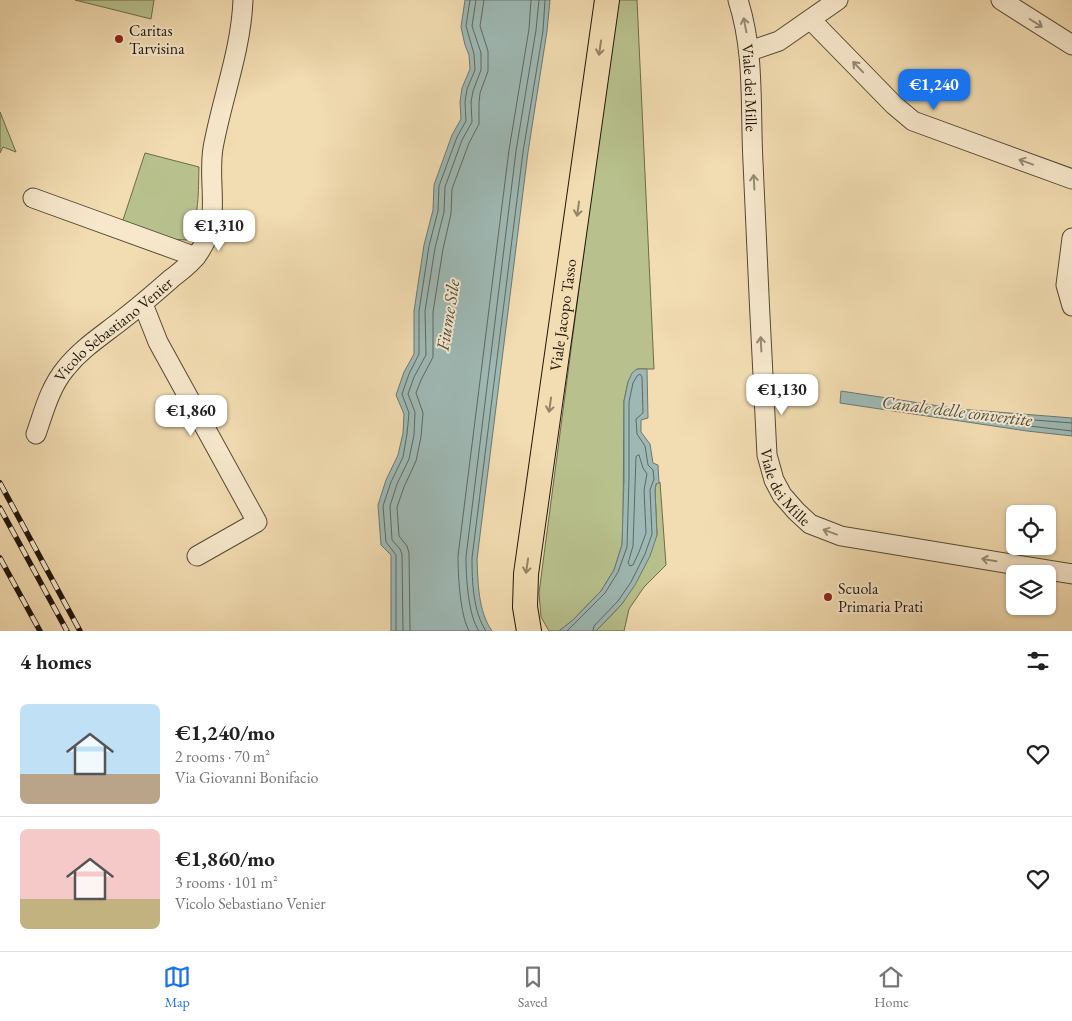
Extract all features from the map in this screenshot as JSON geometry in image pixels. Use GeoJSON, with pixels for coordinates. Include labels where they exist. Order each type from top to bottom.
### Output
{"type":"FeatureCollection","features":[{"type":"Feature","properties":{"kind":"main road","name":"Viale Jacopo Tasso"},"geometry":{"type":"LineString","coordinates":[[528,631],[525,607],[526,574],[608,0]]}},
{"type":"Feature","properties":{"kind":"street","name":"Vicolo Sebastiano Venier"},"geometry":{"type":"LineString","coordinates":[[36,434],[49,397],[65,369],[90,343],[142,304],[196,257],[209,234],[212,222],[213,149],[234,64],[243,0]]}},
{"type":"Feature","properties":{"kind":"street","name":"Viale dei Mille"},"geometry":{"type":"LineString","coordinates":[[738,0],[750,51],[752,138],[767,455],[774,480],[782,495],[810,524],[841,536],[1072,574]]}},
{"type":"Feature","properties":{"kind":"street"},"geometry":{"type":"LineString","coordinates":[[750,51],[778,41],[838,0]]}},
{"type":"Feature","properties":{"kind":"street"},"geometry":{"type":"LineString","coordinates":[[1001,0],[1072,44]]}},
{"type":"Feature","properties":{"kind":"street"},"geometry":{"type":"LineString","coordinates":[[811,20],[894,105],[913,121],[1072,179]]}},
{"type":"Feature","properties":{"kind":"street"},"geometry":{"type":"LineString","coordinates":[[33,198],[196,257]]}},
{"type":"Feature","properties":{"kind":"street"},"geometry":{"type":"LineString","coordinates":[[1072,238],[1066,285],[1072,306]]}},
{"type":"Feature","properties":{"kind":"street"},"geometry":{"type":"LineString","coordinates":[[142,304],[158,342],[257,522],[197,556]]}},
{"type":"Feature","properties":{"kind":"green space"},"geometry":{"type":"Polygon","coordinates":[[[75,0],[154,0],[151,19],[75,0]]]}},
{"type":"Feature","properties":{"kind":"green space"},"geometry":{"type":"Polygon","coordinates":[[[617,0],[637,0],[654,369],[637,369],[628,382],[624,401],[622,545],[614,570],[601,591],[573,620],[559,631],[549,631],[541,617],[539,593],[617,0]]]}},
{"type":"Feature","properties":{"kind":"green space"},"geometry":{"type":"Polygon","coordinates":[[[0,112],[16,152],[3,147],[0,153],[0,112]]]}},
{"type":"Feature","properties":{"kind":"green space"},"geometry":{"type":"Polygon","coordinates":[[[145,153],[199,167],[196,213],[187,240],[168,239],[122,223],[145,153]]]}},
{"type":"Feature","properties":{"kind":"green space"},"geometry":{"type":"Polygon","coordinates":[[[660,482],[666,565],[644,587],[629,609],[624,631],[596,631],[622,604],[657,535],[655,490],[656,484],[660,482]]]}},
{"type":"Feature","properties":{"kind":"water","name":"Fiume Sile"},"geometry":{"type":"Polygon","coordinates":[[[465,0],[550,0],[528,152],[477,559],[481,606],[492,631],[391,631],[391,555],[381,545],[378,505],[386,480],[398,455],[403,433],[404,414],[396,395],[404,372],[414,354],[414,311],[424,245],[433,210],[434,185],[452,135],[461,119],[460,102],[462,88],[470,69],[469,55],[461,27],[465,0]]]}},
{"type":"Feature","properties":{"kind":"water"},"geometry":{"type":"Polygon","coordinates":[[[637,369],[647,369],[648,418],[641,420],[641,432],[650,444],[653,463],[658,465],[659,483],[656,484],[655,490],[657,535],[650,556],[635,585],[622,604],[596,631],[559,631],[573,620],[601,591],[614,570],[622,545],[624,401],[628,382],[632,373],[637,369]]]}},
{"type":"Feature","properties":{"kind":"water","name":"Canale delle convertite"},"geometry":{"type":"Polygon","coordinates":[[[841,391],[959,409],[1072,418],[1072,436],[840,403],[841,391]]]}},
{"type":"Feature","properties":{"kind":"railway"},"geometry":{"type":"LineString","coordinates":[[0,483],[80,631]]}},
{"type":"Feature","properties":{"kind":"railway"},"geometry":{"type":"LineString","coordinates":[[0,508],[67,631]]}},
{"type":"Feature","properties":{"kind":"railway"},"geometry":{"type":"LineString","coordinates":[[0,558],[40,631]]}},
{"type":"Feature","properties":{"kind":"place","name":"Caritas Tarvisina"},"geometry":{"type":"Point","coordinates":[119,39]}},
{"type":"Feature","properties":{"kind":"place","name":"Scuola Primaria Prati"},"geometry":{"type":"Point","coordinates":[828,597]}}]}
